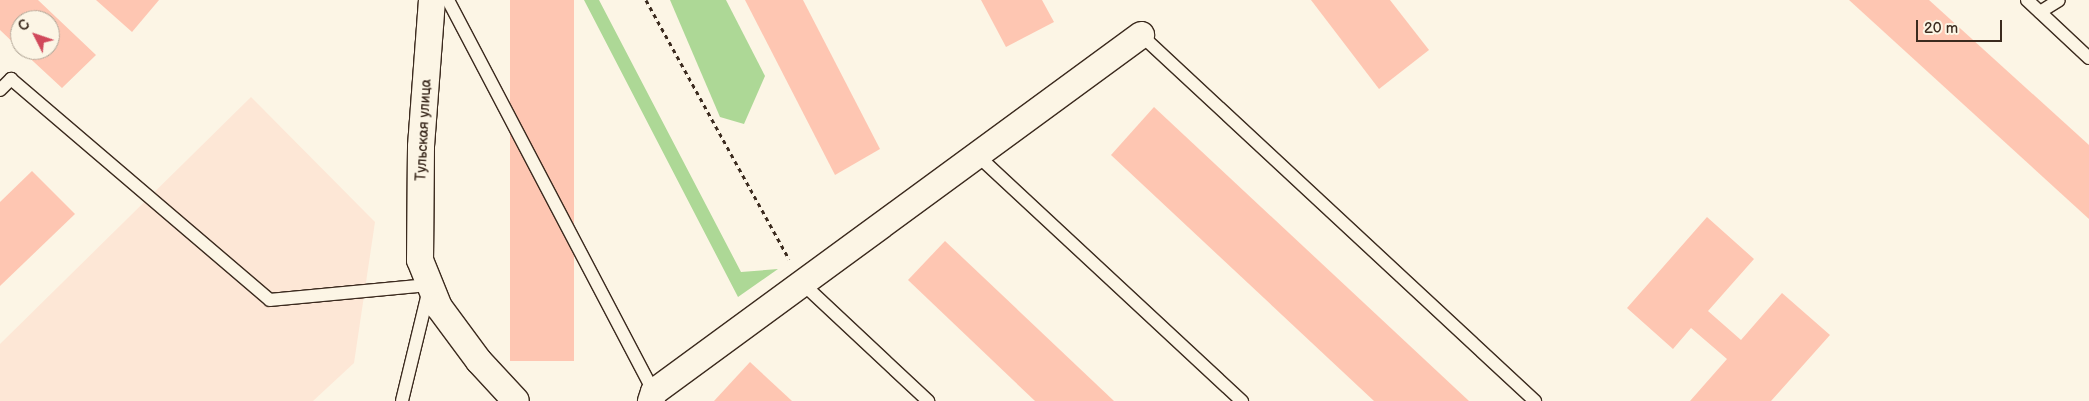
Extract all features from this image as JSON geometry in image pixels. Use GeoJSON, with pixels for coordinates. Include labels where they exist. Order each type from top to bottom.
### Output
{"type":"FeatureCollection","features":[{"type":"Feature","properties":{"kind":"street","name":"Тульская улица"},"geometry":{"type":"LineString","coordinates":[[430,285],[420,260],[421,147],[432,0]]}},
{"type":"Feature","properties":{"kind":"street"},"geometry":{"type":"LineString","coordinates":[[652,397],[802,284],[1141,35]]}},
{"type":"Feature","properties":{"kind":"street"},"geometry":{"type":"LineString","coordinates":[[430,285],[439,307],[479,362],[516,401]]}},
{"type":"Feature","properties":{"kind":"lane"},"geometry":{"type":"LineString","coordinates":[[448,0],[652,397]]}},
{"type":"Feature","properties":{"kind":"lane"},"geometry":{"type":"LineString","coordinates":[[2027,0],[2089,58]]}},
{"type":"Feature","properties":{"kind":"lane"},"geometry":{"type":"LineString","coordinates":[[2040,12],[2059,0]]}},
{"type":"Feature","properties":{"kind":"lane"},"geometry":{"type":"LineString","coordinates":[[1141,35],[1535,401]]}},
{"type":"Feature","properties":{"kind":"lane"},"geometry":{"type":"LineString","coordinates":[[0,90],[11,79],[270,300],[430,285],[402,401]]}},
{"type":"Feature","properties":{"kind":"lane"},"geometry":{"type":"LineString","coordinates":[[977,155],[1242,401]]}},
{"type":"Feature","properties":{"kind":"lane"},"geometry":{"type":"LineString","coordinates":[[802,284],[928,401]]}},
{"type":"Feature","properties":{"kind":"path"},"geometry":{"type":"LineString","coordinates":[[646,0],[802,284]]}},
{"type":"Feature","properties":{"kind":"shaded area"},"geometry":{"type":"Polygon","coordinates":[[[251,97],[375,222],[354,363],[313,401],[0,401],[0,344],[251,97]]]}},
{"type":"Feature","properties":{"kind":"green space"},"geometry":{"type":"Polygon","coordinates":[[[584,0],[599,0],[741,272],[778,269],[738,297],[584,0]]]}},
{"type":"Feature","properties":{"kind":"green space"},"geometry":{"type":"Polygon","coordinates":[[[670,0],[726,0],[765,76],[744,124],[720,117],[670,0]]]}},
{"type":"Feature","properties":{"kind":"building"},"geometry":{"type":"Polygon","coordinates":[[[0,0],[38,0],[49,10],[10,10],[10,40],[0,30],[0,0]]]}},
{"type":"Feature","properties":{"kind":"building"},"geometry":{"type":"Polygon","coordinates":[[[96,0],[159,0],[132,32],[96,0]]]}},
{"type":"Feature","properties":{"kind":"building"},"geometry":{"type":"Polygon","coordinates":[[[510,0],[574,0],[574,361],[510,361],[510,0]]]}},
{"type":"Feature","properties":{"kind":"building"},"geometry":{"type":"Polygon","coordinates":[[[745,0],[803,0],[880,149],[835,175],[745,0]]]}},
{"type":"Feature","properties":{"kind":"building"},"geometry":{"type":"Polygon","coordinates":[[[981,0],[1042,0],[1054,22],[1006,47],[981,0]]]}},
{"type":"Feature","properties":{"kind":"building"},"geometry":{"type":"Polygon","coordinates":[[[1311,0],[1390,0],[1429,50],[1379,89],[1311,0]]]}},
{"type":"Feature","properties":{"kind":"building"},"geometry":{"type":"Polygon","coordinates":[[[1849,0],[1929,0],[2089,145],[2089,219],[1849,0]]]}},
{"type":"Feature","properties":{"kind":"building"},"geometry":{"type":"Polygon","coordinates":[[[60,21],[96,55],[62,88],[32,60],[60,60],[60,21]]]}},
{"type":"Feature","properties":{"kind":"building"},"geometry":{"type":"Polygon","coordinates":[[[1154,107],[1469,401],[1374,401],[1111,155],[1154,107]]]}},
{"type":"Feature","properties":{"kind":"building"},"geometry":{"type":"Polygon","coordinates":[[[32,171],[75,214],[0,286],[0,202],[32,171]]]}},
{"type":"Feature","properties":{"kind":"building"},"geometry":{"type":"Polygon","coordinates":[[[1707,217],[1754,259],[1708,311],[1741,340],[1782,293],[1830,335],[1771,401],[1690,401],[1727,359],[1691,328],[1673,349],[1627,308],[1707,217]]]}},
{"type":"Feature","properties":{"kind":"building"},"geometry":{"type":"Polygon","coordinates":[[[945,241],[1114,401],[1035,401],[908,280],[945,241]]]}},
{"type":"Feature","properties":{"kind":"building"},"geometry":{"type":"Polygon","coordinates":[[[750,362],[792,401],[714,401],[750,362]]]}}]}
